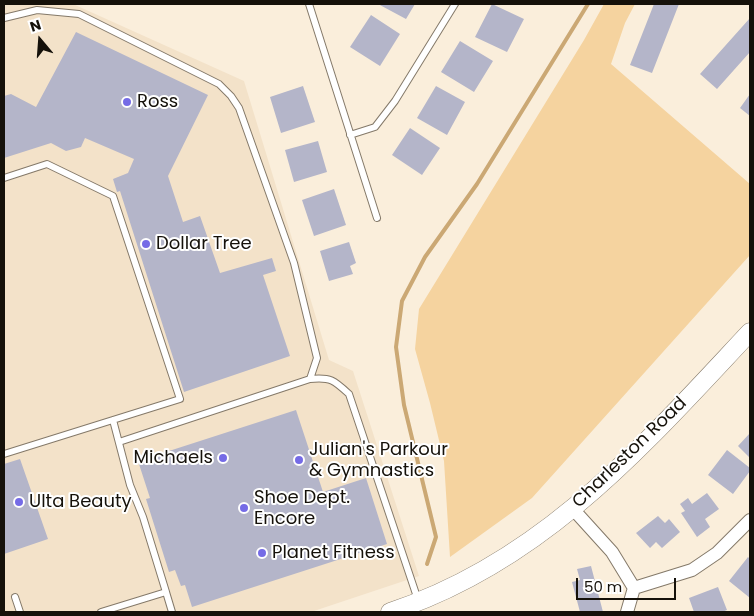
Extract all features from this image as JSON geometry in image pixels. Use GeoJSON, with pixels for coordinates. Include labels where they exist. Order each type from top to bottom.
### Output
{"type":"FeatureCollection","features":[{"type":"Feature","properties":{"kind":"main road","name":"Charleston Road"},"geometry":{"type":"LineString","coordinates":[[390,612],[421,608],[526,545],[573,509],[622,466],[750,332]]}},
{"type":"Feature","properties":{"kind":"street"},"geometry":{"type":"LineString","coordinates":[[573,509],[612,552],[634,588],[627,612]]}},
{"type":"Feature","properties":{"kind":"street"},"geometry":{"type":"LineString","coordinates":[[634,588],[692,570],[717,553],[750,520]]}},
{"type":"Feature","properties":{"kind":"lane"},"geometry":{"type":"LineString","coordinates":[[309,4],[377,218]]}},
{"type":"Feature","properties":{"kind":"lane"},"geometry":{"type":"LineString","coordinates":[[350,135],[375,126],[394,101],[455,4]]}},
{"type":"Feature","properties":{"kind":"lane"},"geometry":{"type":"LineString","coordinates":[[4,18],[37,10],[79,14],[220,84],[232,96],[239,108],[294,264],[317,358],[310,379]]}},
{"type":"Feature","properties":{"kind":"lane"},"geometry":{"type":"LineString","coordinates":[[4,178],[47,164],[113,196],[180,399],[4,454]]}},
{"type":"Feature","properties":{"kind":"lane"},"geometry":{"type":"LineString","coordinates":[[119,442],[310,379],[326,378],[338,384],[349,394],[421,608]]}},
{"type":"Feature","properties":{"kind":"lane"},"geometry":{"type":"LineString","coordinates":[[113,420],[130,485],[143,517],[172,612]]}},
{"type":"Feature","properties":{"kind":"lane"},"geometry":{"type":"LineString","coordinates":[[102,612],[166,592]]}},
{"type":"Feature","properties":{"kind":"lane"},"geometry":{"type":"LineString","coordinates":[[15,597],[20,612]]}},
{"type":"Feature","properties":{"kind":"shaded area"},"geometry":{"type":"Polygon","coordinates":[[[4,4],[73,4],[244,81],[329,360],[353,371],[419,576],[311,612],[4,612],[4,4]]]}},
{"type":"Feature","properties":{"kind":"shaded area"},"geometry":{"type":"Polygon","coordinates":[[[604,4],[635,4],[625,23],[611,64],[750,184],[750,255],[532,498],[450,557],[444,461],[415,349],[419,309],[584,40],[604,4]]]}},
{"type":"Feature","properties":{"kind":"building"},"geometry":{"type":"Polygon","coordinates":[[[378,4],[415,4],[406,19],[378,4]]]}},
{"type":"Feature","properties":{"kind":"building"},"geometry":{"type":"Polygon","coordinates":[[[492,4],[524,19],[507,52],[475,37],[492,4]]]}},
{"type":"Feature","properties":{"kind":"building"},"geometry":{"type":"Polygon","coordinates":[[[654,4],[679,4],[652,73],[630,65],[654,4]]]}},
{"type":"Feature","properties":{"kind":"building"},"geometry":{"type":"Polygon","coordinates":[[[371,15],[400,34],[380,66],[350,47],[371,15]]]}},
{"type":"Feature","properties":{"kind":"building"},"geometry":{"type":"Polygon","coordinates":[[[750,18],[750,52],[717,89],[700,74],[750,18]]]}},
{"type":"Feature","properties":{"kind":"building"},"geometry":{"type":"Polygon","coordinates":[[[76,32],[208,95],[168,176],[183,222],[200,216],[220,273],[272,258],[276,271],[263,275],[290,356],[184,392],[120,191],[117,192],[113,179],[128,173],[134,159],[85,138],[81,147],[66,151],[51,143],[4,158],[4,96],[11,94],[36,107],[76,32]]]}},
{"type":"Feature","properties":{"kind":"building"},"geometry":{"type":"Polygon","coordinates":[[[460,41],[493,61],[474,92],[441,72],[460,41]]]}},
{"type":"Feature","properties":{"kind":"building"},"geometry":{"type":"Polygon","coordinates":[[[303,86],[315,122],[281,133],[270,97],[303,86]]]}},
{"type":"Feature","properties":{"kind":"building"},"geometry":{"type":"Polygon","coordinates":[[[436,86],[465,102],[447,135],[417,118],[436,86]]]}},
{"type":"Feature","properties":{"kind":"building"},"geometry":{"type":"Polygon","coordinates":[[[750,94],[750,116],[740,108],[750,94]]]}},
{"type":"Feature","properties":{"kind":"building"},"geometry":{"type":"Polygon","coordinates":[[[410,128],[440,148],[422,175],[392,155],[410,128]]]}},
{"type":"Feature","properties":{"kind":"building"},"geometry":{"type":"Polygon","coordinates":[[[318,141],[327,172],[294,182],[285,150],[318,141]]]}},
{"type":"Feature","properties":{"kind":"building"},"geometry":{"type":"Polygon","coordinates":[[[334,189],[346,225],[314,236],[302,200],[334,189]]]}},
{"type":"Feature","properties":{"kind":"building"},"geometry":{"type":"Polygon","coordinates":[[[349,242],[356,263],[350,266],[353,274],[329,281],[320,251],[349,242]]]}},
{"type":"Feature","properties":{"kind":"building"},"geometry":{"type":"Polygon","coordinates":[[[296,410],[323,492],[366,478],[387,544],[192,607],[185,585],[181,586],[175,570],[169,572],[146,499],[150,498],[138,461],[296,410]]]}},
{"type":"Feature","properties":{"kind":"building"},"geometry":{"type":"Polygon","coordinates":[[[750,433],[750,458],[738,446],[750,433]]]}},
{"type":"Feature","properties":{"kind":"building"},"geometry":{"type":"Polygon","coordinates":[[[727,450],[750,468],[750,471],[733,494],[708,475],[727,450]]]}},
{"type":"Feature","properties":{"kind":"building","name":"Ulta Beauty"},"geometry":{"type":"Polygon","coordinates":[[[20,459],[48,539],[4,554],[4,464],[20,459]]]}},
{"type":"Feature","properties":{"kind":"building"},"geometry":{"type":"Polygon","coordinates":[[[707,493],[719,509],[705,519],[710,527],[697,537],[681,513],[685,511],[680,504],[688,498],[692,504],[707,493]]]}},
{"type":"Feature","properties":{"kind":"building"},"geometry":{"type":"Polygon","coordinates":[[[658,516],[665,523],[669,519],[680,532],[662,548],[656,542],[650,548],[636,533],[658,516]]]}},
{"type":"Feature","properties":{"kind":"building"},"geometry":{"type":"Polygon","coordinates":[[[748,557],[750,559],[750,598],[729,581],[748,557]]]}},
{"type":"Feature","properties":{"kind":"building"},"geometry":{"type":"Polygon","coordinates":[[[591,566],[603,612],[580,612],[572,582],[580,580],[577,569],[591,566]]]}},
{"type":"Feature","properties":{"kind":"building"},"geometry":{"type":"Polygon","coordinates":[[[718,587],[727,610],[722,612],[694,612],[689,598],[718,587]]]}},
{"type":"Feature","properties":{"kind":"waterway"},"geometry":{"type":"LineString","coordinates":[[427,564],[436,537],[404,405],[396,347],[402,301],[425,257],[477,184],[588,4]]}},
{"type":"Feature","properties":{"kind":"place","name":"Ross"},"geometry":{"type":"Point","coordinates":[127,102]}},
{"type":"Feature","properties":{"kind":"place","name":"Dollar Tree"},"geometry":{"type":"Point","coordinates":[146,244]}},
{"type":"Feature","properties":{"kind":"place","name":"Michaels"},"geometry":{"type":"Point","coordinates":[223,458]}},
{"type":"Feature","properties":{"kind":"place","name":"Julian's Parkour & Gymnastics"},"geometry":{"type":"Point","coordinates":[299,460]}},
{"type":"Feature","properties":{"kind":"place","name":"Ulta Beauty"},"geometry":{"type":"Point","coordinates":[19,502]}},
{"type":"Feature","properties":{"kind":"place","name":"Shoe Dept. Encore"},"geometry":{"type":"Point","coordinates":[244,508]}},
{"type":"Feature","properties":{"kind":"place","name":"Planet Fitness"},"geometry":{"type":"Point","coordinates":[262,553]}}]}
